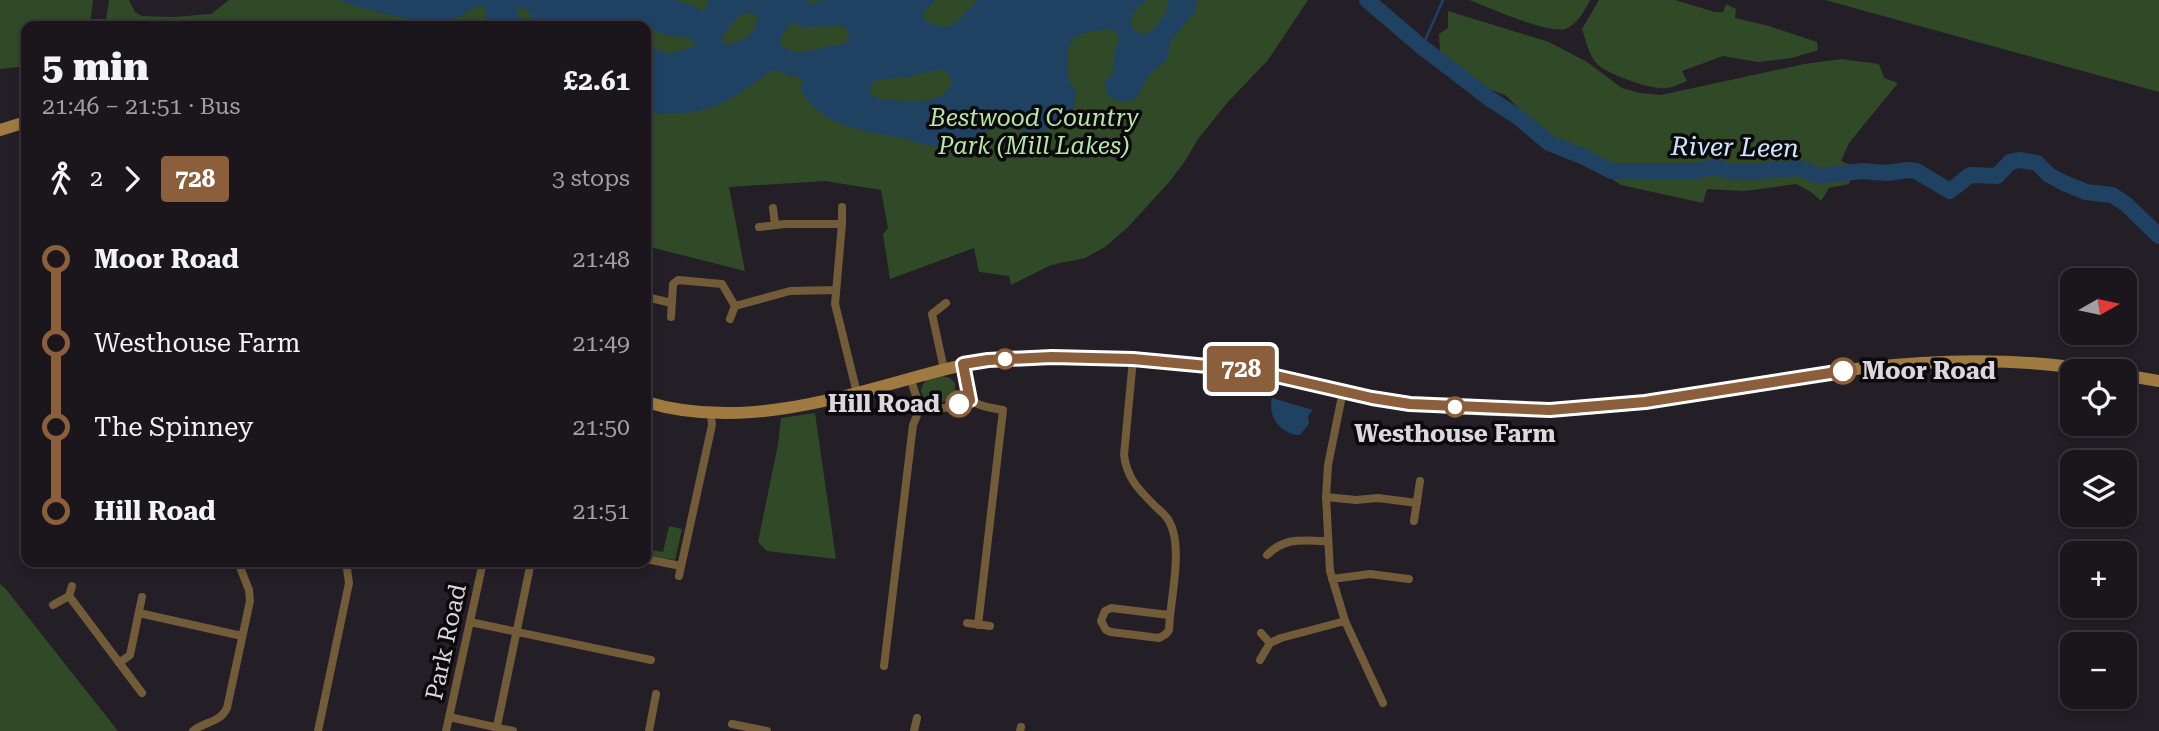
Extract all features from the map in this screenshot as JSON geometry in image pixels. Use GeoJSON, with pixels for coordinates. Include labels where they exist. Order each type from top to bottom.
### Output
{"type":"FeatureCollection","features":[{"type":"Feature","properties":{"kind":"main road"},"geometry":{"type":"LineString","coordinates":[[0,130],[21,124]]}},
{"type":"Feature","properties":{"kind":"main road"},"geometry":{"type":"LineString","coordinates":[[651,403],[711,414],[764,411],[857,393],[963,364],[1041,357],[1133,359],[1250,370],[1410,404],[1550,410],[1645,402],[1862,368],[1994,361],[2060,366]]}},
{"type":"Feature","properties":{"kind":"main road"},"geometry":{"type":"LineString","coordinates":[[2137,377],[2159,381]]}},
{"type":"Feature","properties":{"kind":"street"},"geometry":{"type":"LineString","coordinates":[[842,206],[835,304],[857,393]]}},
{"type":"Feature","properties":{"kind":"street"},"geometry":{"type":"LineString","coordinates":[[773,208],[775,225]]}},
{"type":"Feature","properties":{"kind":"street"},"geometry":{"type":"LineString","coordinates":[[759,227],[842,224]]}},
{"type":"Feature","properties":{"kind":"street"},"geometry":{"type":"LineString","coordinates":[[671,317],[673,284],[678,280],[722,284],[735,306]]}},
{"type":"Feature","properties":{"kind":"street"},"geometry":{"type":"LineString","coordinates":[[735,306],[790,291],[835,290]]}},
{"type":"Feature","properties":{"kind":"street"},"geometry":{"type":"LineString","coordinates":[[651,298],[672,303]]}},
{"type":"Feature","properties":{"kind":"street"},"geometry":{"type":"LineString","coordinates":[[944,369],[932,314],[946,303]]}},
{"type":"Feature","properties":{"kind":"street"},"geometry":{"type":"LineString","coordinates":[[730,319],[735,306]]}},
{"type":"Feature","properties":{"kind":"street"},"geometry":{"type":"LineString","coordinates":[[1133,359],[1125,465],[1132,482],[1166,516],[1174,534],[1176,550],[1169,630],[1158,638],[1111,632],[1106,630],[1101,621],[1105,611],[1111,608],[1169,615]]}},
{"type":"Feature","properties":{"kind":"street"},"geometry":{"type":"LineString","coordinates":[[963,364],[970,400],[977,406],[1004,406],[978,625]]}},
{"type":"Feature","properties":{"kind":"street"},"geometry":{"type":"LineString","coordinates":[[884,666],[913,425],[919,408],[911,377]]}},
{"type":"Feature","properties":{"kind":"street"},"geometry":{"type":"LineString","coordinates":[[1343,391],[1328,465],[1326,497],[1332,579],[1345,621],[1383,703]]}},
{"type":"Feature","properties":{"kind":"street"},"geometry":{"type":"LineString","coordinates":[[919,408],[943,408],[970,400]]}},
{"type":"Feature","properties":{"kind":"street"},"geometry":{"type":"LineString","coordinates":[[679,576],[712,425],[711,414]]}},
{"type":"Feature","properties":{"kind":"street"},"geometry":{"type":"LineString","coordinates":[[1414,521],[1420,481]]}},
{"type":"Feature","properties":{"kind":"street"},"geometry":{"type":"LineString","coordinates":[[1326,497],[1356,500],[1378,498],[1417,503]]}},
{"type":"Feature","properties":{"kind":"street"},"geometry":{"type":"LineString","coordinates":[[1276,533],[1281,543]]}},
{"type":"Feature","properties":{"kind":"street"},"geometry":{"type":"LineString","coordinates":[[1267,555],[1281,543],[1328,541]]}},
{"type":"Feature","properties":{"kind":"street"},"geometry":{"type":"LineString","coordinates":[[651,560],[681,566]]}},
{"type":"Feature","properties":{"kind":"street"},"geometry":{"type":"LineString","coordinates":[[193,731],[218,720],[227,708],[250,596],[240,567]]}},
{"type":"Feature","properties":{"kind":"street"},"geometry":{"type":"LineString","coordinates":[[318,731],[349,583],[347,567]]}},
{"type":"Feature","properties":{"kind":"street","name":"Park Road"},"geometry":{"type":"LineString","coordinates":[[446,731],[482,567]]}},
{"type":"Feature","properties":{"kind":"street"},"geometry":{"type":"LineString","coordinates":[[496,729],[530,567]]}},
{"type":"Feature","properties":{"kind":"street"},"geometry":{"type":"LineString","coordinates":[[1332,579],[1357,574],[1409,579]]}},
{"type":"Feature","properties":{"kind":"street"},"geometry":{"type":"LineString","coordinates":[[1389,589],[1392,577]]}},
{"type":"Feature","properties":{"kind":"street"},"geometry":{"type":"LineString","coordinates":[[53,605],[69,596],[72,586]]}},
{"type":"Feature","properties":{"kind":"street"},"geometry":{"type":"LineString","coordinates":[[69,596],[142,693]]}},
{"type":"Feature","properties":{"kind":"street"},"geometry":{"type":"LineString","coordinates":[[119,663],[130,655],[142,597]]}},
{"type":"Feature","properties":{"kind":"street"},"geometry":{"type":"LineString","coordinates":[[139,613],[242,636]]}},
{"type":"Feature","properties":{"kind":"street"},"geometry":{"type":"LineString","coordinates":[[1260,660],[1270,643],[1288,635],[1345,621]]}},
{"type":"Feature","properties":{"kind":"street"},"geometry":{"type":"LineString","coordinates":[[470,622],[651,660]]}},
{"type":"Feature","properties":{"kind":"street"},"geometry":{"type":"LineString","coordinates":[[967,623],[990,626]]}},
{"type":"Feature","properties":{"kind":"street"},"geometry":{"type":"LineString","coordinates":[[1261,633],[1270,643]]}},
{"type":"Feature","properties":{"kind":"street"},"geometry":{"type":"LineString","coordinates":[[649,731],[656,694]]}},
{"type":"Feature","properties":{"kind":"street"},"geometry":{"type":"LineString","coordinates":[[652,713],[663,715]]}},
{"type":"Feature","properties":{"kind":"street"},"geometry":{"type":"LineString","coordinates":[[449,717],[513,731]]}},
{"type":"Feature","properties":{"kind":"street"},"geometry":{"type":"LineString","coordinates":[[914,731],[917,718]]}},
{"type":"Feature","properties":{"kind":"street"},"geometry":{"type":"LineString","coordinates":[[732,724],[767,731]]}},
{"type":"Feature","properties":{"kind":"green space"},"geometry":{"type":"Polygon","coordinates":[[[0,0],[93,0],[91,21],[21,21],[21,67],[0,69],[0,0]]]}},
{"type":"Feature","properties":{"kind":"green space","name":"Bestwood Country Park (Mill Lakes)"},"geometry":{"type":"Polygon","coordinates":[[[109,0],[129,0],[135,12],[142,16],[173,17],[211,14],[229,0],[1308,0],[1268,60],[1227,103],[1198,139],[1170,181],[1128,227],[1105,247],[1085,258],[1051,265],[1011,285],[1009,276],[979,272],[974,248],[890,279],[883,234],[888,228],[881,190],[825,181],[729,187],[745,271],[651,247],[651,21],[106,21],[109,0]]]}},
{"type":"Feature","properties":{"kind":"green space"},"geometry":{"type":"Polygon","coordinates":[[[1469,0],[1590,0],[1573,24],[1565,29],[1556,29],[1532,24],[1469,0]]]}},
{"type":"Feature","properties":{"kind":"green space"},"geometry":{"type":"Polygon","coordinates":[[[1599,0],[1675,0],[1715,12],[1723,12],[1726,4],[1736,9],[1735,18],[1817,42],[1818,50],[1792,58],[1758,62],[1723,56],[1682,71],[1687,81],[1668,88],[1651,87],[1612,73],[1598,65],[1592,57],[1582,29],[1599,0]]]}},
{"type":"Feature","properties":{"kind":"green space"},"geometry":{"type":"Polygon","coordinates":[[[1825,0],[2159,0],[2159,92],[1825,0]]]}},
{"type":"Feature","properties":{"kind":"green space"},"geometry":{"type":"Polygon","coordinates":[[[1448,11],[1549,42],[1587,62],[1622,88],[1640,93],[1661,95],[1804,64],[1841,59],[1879,64],[1884,78],[1898,83],[1849,143],[1841,161],[1854,166],[1849,184],[1829,188],[1821,201],[1796,184],[1745,191],[1707,189],[1703,203],[1621,185],[1541,130],[1505,95],[1441,72],[1453,65],[1440,52],[1439,34],[1448,28],[1448,11]]]}},
{"type":"Feature","properties":{"kind":"green space"},"geometry":{"type":"Polygon","coordinates":[[[942,376],[955,383],[955,395],[942,402],[927,402],[921,392],[923,384],[942,376]]]}},
{"type":"Feature","properties":{"kind":"green space"},"geometry":{"type":"Polygon","coordinates":[[[815,413],[836,559],[767,551],[758,542],[781,418],[815,413]]]}},
{"type":"Feature","properties":{"kind":"green space"},"geometry":{"type":"Polygon","coordinates":[[[669,526],[682,529],[675,560],[651,556],[651,550],[663,552],[669,526]]]}},
{"type":"Feature","properties":{"kind":"green space"},"geometry":{"type":"Polygon","coordinates":[[[0,584],[5,588],[118,731],[0,731],[0,584]]]}},
{"type":"Feature","properties":{"kind":"water"},"geometry":{"type":"Polygon","coordinates":[[[339,0],[674,0],[702,11],[707,8],[707,0],[807,0],[809,3],[816,3],[823,0],[936,0],[923,12],[925,21],[943,27],[955,23],[978,0],[1148,0],[1137,8],[1132,19],[1132,28],[1142,35],[1152,30],[1160,21],[1168,0],[1197,0],[1195,12],[1171,40],[1167,59],[1150,74],[1136,99],[1114,100],[1105,88],[1105,82],[1113,73],[1114,54],[1119,39],[1117,34],[1110,29],[1090,32],[1078,36],[1070,44],[1068,74],[1076,99],[1069,114],[1057,124],[1039,132],[997,128],[968,141],[932,145],[860,130],[831,119],[808,101],[800,87],[803,83],[797,75],[793,77],[775,70],[715,106],[687,113],[652,113],[651,49],[669,54],[697,48],[689,38],[664,35],[651,28],[651,21],[531,21],[530,12],[518,7],[516,9],[522,21],[485,21],[485,8],[482,5],[452,21],[425,21],[339,0]],[[744,14],[735,20],[722,37],[724,45],[742,40],[751,33],[757,22],[757,16],[744,14]],[[792,22],[781,37],[780,44],[788,50],[803,53],[842,45],[849,39],[848,31],[843,26],[803,27],[792,22]],[[939,69],[873,81],[870,94],[878,98],[908,101],[935,99],[948,89],[952,81],[948,73],[939,69]]]}},
{"type":"Feature","properties":{"kind":"water"},"geometry":{"type":"Polygon","coordinates":[[[1272,398],[1313,410],[1308,416],[1309,424],[1300,435],[1287,432],[1277,423],[1272,411],[1272,398]]]}},
{"type":"Feature","properties":{"kind":"waterway","name":"River Leen"},"geometry":{"type":"LineString","coordinates":[[1367,0],[1422,47],[1549,143],[1611,171],[1696,171],[1714,167],[1745,172],[1799,168],[1819,176],[1907,170],[1916,171],[1950,191],[1970,175],[1997,176],[2010,162],[2019,160],[2037,163],[2049,175],[2086,192],[2112,195],[2126,204],[2159,236]]}},
{"type":"Feature","properties":{"kind":"waterway"},"geometry":{"type":"LineString","coordinates":[[1422,47],[1443,0]]}},
{"type":"Feature","properties":{"kind":"bus line","name":"728"},"geometry":{"type":"LineString","coordinates":[[959,404],[970,400],[963,364],[1052,357],[1110,358],[1250,370],[1372,398],[1410,404],[1502,410],[1577,409],[1645,402],[1843,371]]}},
{"type":"Feature","properties":{"kind":"place","name":"Moor Road"},"geometry":{"type":"Point","coordinates":[1843,371]}},
{"type":"Feature","properties":{"kind":"place","name":"Hill Road"},"geometry":{"type":"Point","coordinates":[959,404]}},
{"type":"Feature","properties":{"kind":"place","name":"Westhouse Farm"},"geometry":{"type":"Point","coordinates":[1455,407]}}]}
